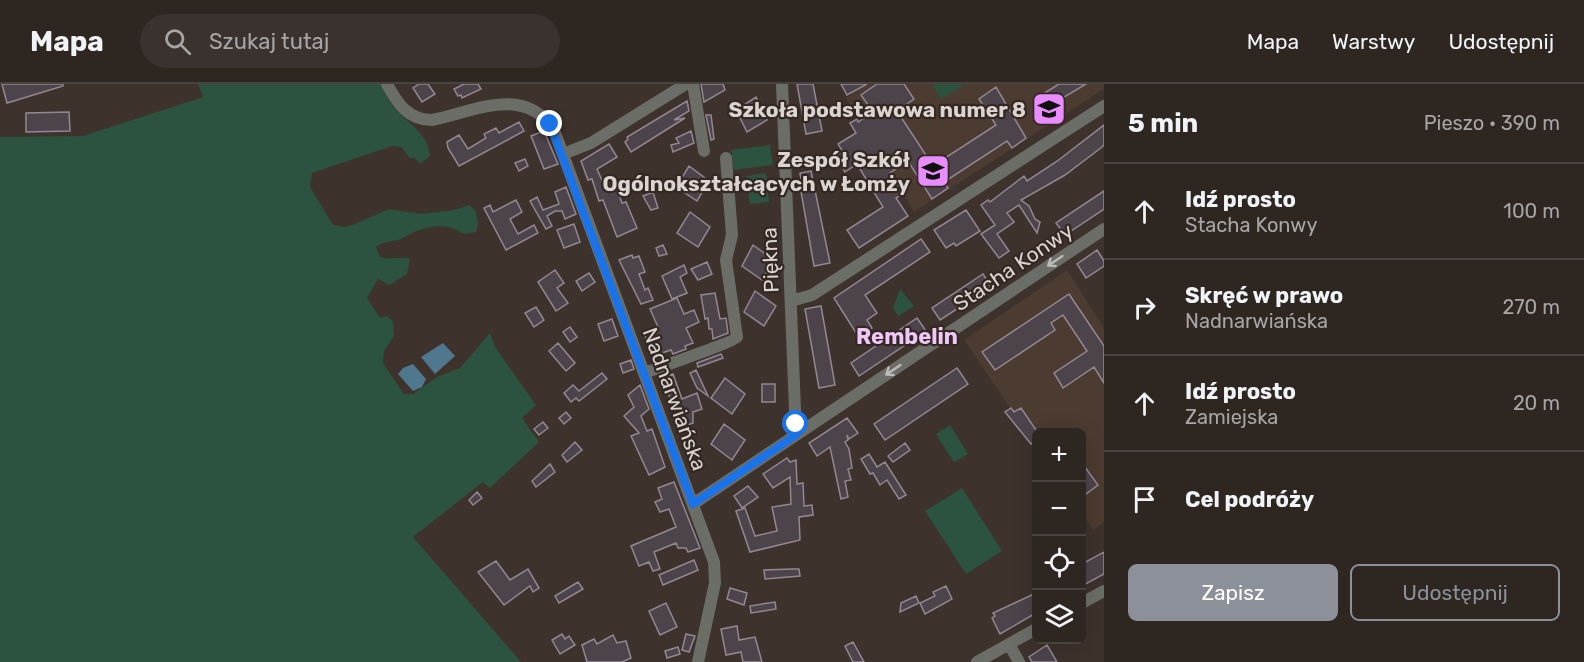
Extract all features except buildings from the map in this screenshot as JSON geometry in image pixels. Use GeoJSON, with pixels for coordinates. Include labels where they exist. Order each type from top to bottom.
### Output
{"type":"FeatureCollection","features":[{"type":"Feature","properties":{"kind":"street","name":"Nadnarwiańska"},"geometry":{"type":"LineString","coordinates":[[387,84],[401,107],[420,119],[432,120],[508,102],[520,105],[550,124],[714,562],[716,575],[698,662]]}},
{"type":"Feature","properties":{"kind":"street"},"geometry":{"type":"LineString","coordinates":[[563,154],[591,143],[686,84]]}},
{"type":"Feature","properties":{"kind":"street"},"geometry":{"type":"LineString","coordinates":[[693,84],[704,151]]}},
{"type":"Feature","properties":{"kind":"street","name":"Piękna"},"geometry":{"type":"LineString","coordinates":[[782,84],[796,435]]}},
{"type":"Feature","properties":{"kind":"street"},"geometry":{"type":"LineString","coordinates":[[791,301],[812,295],[1104,106]]}},
{"type":"Feature","properties":{"kind":"street"},"geometry":{"type":"LineString","coordinates":[[645,373],[691,354],[730,343],[737,337],[726,260],[732,235],[726,158]]}},
{"type":"Feature","properties":{"kind":"street","name":"Stacha Konwy"},"geometry":{"type":"LineString","coordinates":[[693,504],[1104,229]]}},
{"type":"Feature","properties":{"kind":"street"},"geometry":{"type":"LineString","coordinates":[[796,401],[808,414],[824,417]]}},
{"type":"Feature","properties":{"kind":"street"},"geometry":{"type":"LineString","coordinates":[[1086,601],[1104,591]]}},
{"type":"Feature","properties":{"kind":"street"},"geometry":{"type":"LineString","coordinates":[[977,662],[1032,630]]}},
{"type":"Feature","properties":{"kind":"street"},"geometry":{"type":"LineString","coordinates":[[1009,644],[1019,662]]}},
{"type":"Feature","properties":{"kind":"shaded area","name":"Zespół Szkół Ogólnokształcących w Łomży"},"geometry":{"type":"Polygon","coordinates":[[[868,84],[1104,84],[1104,89],[914,212],[846,98],[868,84]]]}},
{"type":"Feature","properties":{"kind":"shaded area"},"geometry":{"type":"Polygon","coordinates":[[[1067,270],[1104,328],[1104,522],[1093,530],[1086,519],[1086,428],[1032,428],[1032,440],[964,340],[1067,270]]]}},
{"type":"Feature","properties":{"kind":"green space"},"geometry":{"type":"Polygon","coordinates":[[[198,84],[381,84],[395,109],[423,137],[430,156],[420,164],[415,158],[410,158],[401,147],[392,146],[312,173],[310,187],[333,225],[344,227],[355,224],[389,209],[421,214],[454,210],[469,205],[476,211],[478,225],[476,232],[464,234],[448,227],[431,227],[376,247],[380,257],[410,259],[407,274],[389,285],[378,279],[367,298],[380,318],[387,316],[393,321],[394,336],[384,351],[383,363],[404,394],[413,394],[437,377],[460,368],[490,333],[495,347],[536,405],[522,418],[539,442],[490,488],[483,482],[413,537],[521,662],[0,662],[0,137],[83,136],[203,97],[198,84]]]}},
{"type":"Feature","properties":{"kind":"green space"},"geometry":{"type":"Polygon","coordinates":[[[932,84],[965,84],[941,99],[932,84]]]}},
{"type":"Feature","properties":{"kind":"green space"},"geometry":{"type":"Polygon","coordinates":[[[770,145],[773,165],[734,170],[731,150],[770,145]]]}},
{"type":"Feature","properties":{"kind":"green space"},"geometry":{"type":"Polygon","coordinates":[[[766,173],[769,202],[750,204],[746,176],[766,173]]]}},
{"type":"Feature","properties":{"kind":"green space"},"geometry":{"type":"Polygon","coordinates":[[[900,289],[914,306],[898,316],[893,308],[900,289]]]}},
{"type":"Feature","properties":{"kind":"green space"},"geometry":{"type":"Polygon","coordinates":[[[950,425],[968,454],[954,462],[936,434],[950,425]]]}},
{"type":"Feature","properties":{"kind":"green space"},"geometry":{"type":"Polygon","coordinates":[[[962,488],[1002,551],[966,574],[925,511],[962,488]]]}},
{"type":"Feature","properties":{"kind":"water"},"geometry":{"type":"Polygon","coordinates":[[[443,343],[455,356],[435,374],[421,357],[443,343]]]}},
{"type":"Feature","properties":{"kind":"water"},"geometry":{"type":"Polygon","coordinates":[[[413,364],[426,379],[422,387],[413,391],[398,374],[403,368],[413,364]]]}},
{"type":"Feature","properties":{"kind":"place","name":"Szkoła podstawowa numer 8"},"geometry":{"type":"Point","coordinates":[1049,109]}},
{"type":"Feature","properties":{"kind":"place","name":"Zespół Szkół Ogólnokształcących w Łomży"},"geometry":{"type":"Point","coordinates":[933,171]}},
{"type":"Feature","properties":{"kind":"district","name":"Rembelin"},"geometry":{"type":"Point","coordinates":[907,336]}},
{"type":"Feature","properties":{"kind":"route"},"geometry":{"type":"LineString","coordinates":[[550,124],[693,504],[796,435],[796,424]]}}]}
